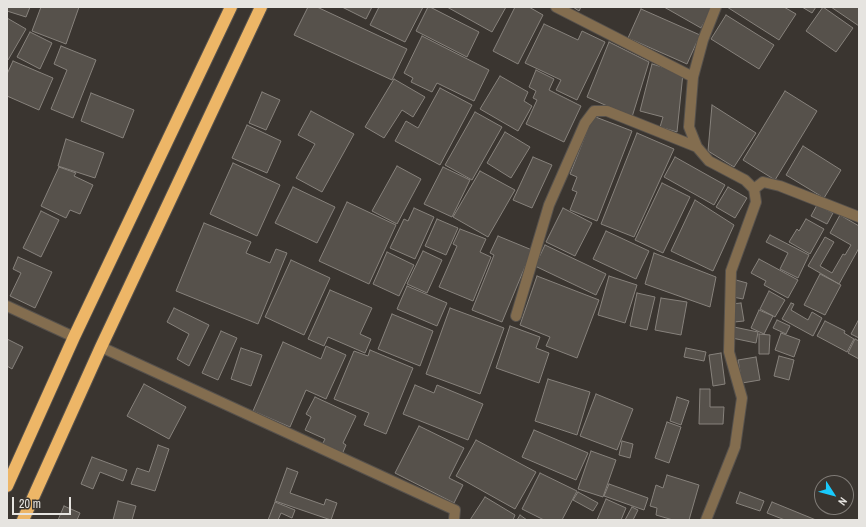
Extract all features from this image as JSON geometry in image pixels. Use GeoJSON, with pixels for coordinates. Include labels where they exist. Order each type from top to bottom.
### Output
{"type":"FeatureCollection","features":[{"type":"Feature","properties":{"kind":"highway"},"geometry":{"type":"LineString","coordinates":[[7,486],[74,337],[231,7]]}},
{"type":"Feature","properties":{"kind":"highway"},"geometry":{"type":"LineString","coordinates":[[23,520],[101,347],[261,7]]}},
{"type":"Feature","properties":{"kind":"street"},"geometry":{"type":"LineString","coordinates":[[556,7],[693,77]]}},
{"type":"Feature","properties":{"kind":"street"},"geometry":{"type":"LineString","coordinates":[[706,520],[735,447],[742,398],[729,352],[731,271],[756,202],[754,189],[745,180],[709,160],[697,146],[689,127],[693,77],[703,40],[716,7]]}},
{"type":"Feature","properties":{"kind":"street"},"geometry":{"type":"LineString","coordinates":[[516,316],[549,205],[585,123],[594,111],[607,111],[697,146]]}},
{"type":"Feature","properties":{"kind":"street"},"geometry":{"type":"LineString","coordinates":[[754,189],[763,182],[780,186],[859,217]]}},
{"type":"Feature","properties":{"kind":"street"},"geometry":{"type":"LineString","coordinates":[[7,306],[74,337]]}},
{"type":"Feature","properties":{"kind":"street"},"geometry":{"type":"LineString","coordinates":[[101,347],[455,510],[454,520]]}},
{"type":"Feature","properties":{"kind":"building"},"geometry":{"type":"Polygon","coordinates":[[[7,7],[30,7],[26,17],[7,11],[7,7]]]}},
{"type":"Feature","properties":{"kind":"building"},"geometry":{"type":"Polygon","coordinates":[[[41,7],[79,7],[66,44],[32,31],[41,7]]]}},
{"type":"Feature","properties":{"kind":"building"},"geometry":{"type":"Polygon","coordinates":[[[308,7],[317,7],[407,49],[392,80],[294,35],[308,7]]]}},
{"type":"Feature","properties":{"kind":"building"},"geometry":{"type":"Polygon","coordinates":[[[342,7],[372,7],[366,19],[342,7]]]}},
{"type":"Feature","properties":{"kind":"building"},"geometry":{"type":"Polygon","coordinates":[[[379,7],[423,7],[405,42],[370,25],[379,7]]]}},
{"type":"Feature","properties":{"kind":"building"},"geometry":{"type":"Polygon","coordinates":[[[428,7],[479,32],[467,57],[416,31],[428,7]]]}},
{"type":"Feature","properties":{"kind":"building"},"geometry":{"type":"Polygon","coordinates":[[[447,7],[506,7],[492,32],[447,7]]]}},
{"type":"Feature","properties":{"kind":"building"},"geometry":{"type":"Polygon","coordinates":[[[515,7],[529,7],[543,15],[518,64],[493,51],[515,7]]]}},
{"type":"Feature","properties":{"kind":"building"},"geometry":{"type":"Polygon","coordinates":[[[573,7],[581,7],[579,11],[573,7]]]}},
{"type":"Feature","properties":{"kind":"building"},"geometry":{"type":"Polygon","coordinates":[[[664,7],[713,7],[701,28],[664,7]]]}},
{"type":"Feature","properties":{"kind":"building"},"geometry":{"type":"Polygon","coordinates":[[[727,7],[784,7],[796,14],[779,40],[727,7]]]}},
{"type":"Feature","properties":{"kind":"building"},"geometry":{"type":"Polygon","coordinates":[[[802,7],[816,7],[812,13],[802,7]]]}},
{"type":"Feature","properties":{"kind":"building"},"geometry":{"type":"Polygon","coordinates":[[[823,7],[853,28],[836,52],[806,31],[823,7]]]}},
{"type":"Feature","properties":{"kind":"building"},"geometry":{"type":"Polygon","coordinates":[[[831,7],[859,7],[859,26],[831,7]]]}},
{"type":"Feature","properties":{"kind":"building"},"geometry":{"type":"Polygon","coordinates":[[[641,9],[700,35],[687,64],[628,38],[641,9]]]}},
{"type":"Feature","properties":{"kind":"building"},"geometry":{"type":"Polygon","coordinates":[[[726,15],[774,45],[759,69],[711,39],[726,15]]]}},
{"type":"Feature","properties":{"kind":"building"},"geometry":{"type":"Polygon","coordinates":[[[7,18],[26,29],[8,60],[7,59],[7,18]]]}},
{"type":"Feature","properties":{"kind":"building"},"geometry":{"type":"Polygon","coordinates":[[[544,24],[578,40],[582,31],[605,42],[577,100],[556,90],[561,80],[525,63],[544,24]]]}},
{"type":"Feature","properties":{"kind":"building"},"geometry":{"type":"Polygon","coordinates":[[[30,32],[52,43],[40,69],[17,57],[30,32]]]}},
{"type":"Feature","properties":{"kind":"building"},"geometry":{"type":"Polygon","coordinates":[[[422,36],[489,70],[474,101],[437,83],[432,92],[411,82],[413,78],[404,73],[422,36]]]}},
{"type":"Feature","properties":{"kind":"building"},"geometry":{"type":"Polygon","coordinates":[[[609,42],[649,62],[632,117],[587,97],[609,42]]]}},
{"type":"Feature","properties":{"kind":"building"},"geometry":{"type":"Polygon","coordinates":[[[61,46],[96,60],[73,118],[51,109],[67,70],[54,64],[61,46]]]}},
{"type":"Feature","properties":{"kind":"building"},"geometry":{"type":"Polygon","coordinates":[[[13,61],[53,78],[39,110],[7,96],[7,74],[13,61]]]}},
{"type":"Feature","properties":{"kind":"building"},"geometry":{"type":"Polygon","coordinates":[[[652,64],[683,73],[677,132],[660,127],[663,117],[640,111],[652,64]]]}},
{"type":"Feature","properties":{"kind":"building"},"geometry":{"type":"Polygon","coordinates":[[[536,70],[554,79],[549,90],[581,106],[564,142],[526,124],[537,100],[533,98],[536,91],[529,87],[536,70]]]}},
{"type":"Feature","properties":{"kind":"building"},"geometry":{"type":"Polygon","coordinates":[[[500,76],[528,92],[524,101],[532,106],[518,131],[480,109],[500,76]]]}},
{"type":"Feature","properties":{"kind":"building"},"geometry":{"type":"Polygon","coordinates":[[[394,79],[425,97],[413,117],[402,110],[384,138],[365,127],[394,79]]]}},
{"type":"Feature","properties":{"kind":"building"},"geometry":{"type":"Polygon","coordinates":[[[440,88],[472,105],[440,165],[395,141],[406,121],[418,128],[440,88]]]}},
{"type":"Feature","properties":{"kind":"building"},"geometry":{"type":"Polygon","coordinates":[[[785,91],[817,111],[775,180],[743,160],[785,91]]]}},
{"type":"Feature","properties":{"kind":"building"},"geometry":{"type":"Polygon","coordinates":[[[262,92],[280,100],[266,130],[249,123],[262,92]]]}},
{"type":"Feature","properties":{"kind":"building"},"geometry":{"type":"Polygon","coordinates":[[[91,93],[134,110],[123,138],[81,121],[91,93]]]}},
{"type":"Feature","properties":{"kind":"building"},"geometry":{"type":"Polygon","coordinates":[[[712,105],[756,133],[734,167],[708,151],[712,105]]]}},
{"type":"Feature","properties":{"kind":"building"},"geometry":{"type":"Polygon","coordinates":[[[311,111],[354,134],[322,192],[296,178],[315,144],[298,135],[311,111]]]}},
{"type":"Feature","properties":{"kind":"building"},"geometry":{"type":"Polygon","coordinates":[[[475,112],[502,127],[472,180],[445,165],[475,112]]]}},
{"type":"Feature","properties":{"kind":"building"},"geometry":{"type":"Polygon","coordinates":[[[593,116],[632,131],[597,221],[570,210],[577,192],[572,190],[577,177],[570,174],[593,116]]]}},
{"type":"Feature","properties":{"kind":"building"},"geometry":{"type":"Polygon","coordinates":[[[247,125],[281,141],[267,173],[232,158],[247,125]]]}},
{"type":"Feature","properties":{"kind":"building"},"geometry":{"type":"Polygon","coordinates":[[[505,132],[530,147],[511,178],[487,163],[505,132]]]}},
{"type":"Feature","properties":{"kind":"building"},"geometry":{"type":"Polygon","coordinates":[[[637,133],[674,149],[634,237],[601,224],[637,133]]]}},
{"type":"Feature","properties":{"kind":"building"},"geometry":{"type":"Polygon","coordinates":[[[66,139],[104,153],[95,178],[58,166],[66,139]]]}},
{"type":"Feature","properties":{"kind":"building"},"geometry":{"type":"Polygon","coordinates":[[[803,146],[841,170],[824,198],[786,175],[803,146]]]}},
{"type":"Feature","properties":{"kind":"building"},"geometry":{"type":"Polygon","coordinates":[[[533,157],[552,165],[532,208],[513,200],[533,157]]]}},
{"type":"Feature","properties":{"kind":"building"},"geometry":{"type":"Polygon","coordinates":[[[675,157],[725,185],[714,205],[664,177],[675,157]]]}},
{"type":"Feature","properties":{"kind":"building"},"geometry":{"type":"Polygon","coordinates":[[[233,163],[280,185],[257,236],[210,214],[233,163]]]}},
{"type":"Feature","properties":{"kind":"building"},"geometry":{"type":"Polygon","coordinates":[[[397,166],[421,179],[397,224],[372,211],[397,166]]]}},
{"type":"Feature","properties":{"kind":"building"},"geometry":{"type":"Polygon","coordinates":[[[59,167],[76,173],[74,176],[93,185],[80,214],[70,210],[66,218],[41,206],[59,167]]]}},
{"type":"Feature","properties":{"kind":"building"},"geometry":{"type":"Polygon","coordinates":[[[443,167],[470,180],[452,217],[424,204],[443,167]]]}},
{"type":"Feature","properties":{"kind":"building"},"geometry":{"type":"Polygon","coordinates":[[[480,171],[515,190],[488,237],[453,217],[480,171]]]}},
{"type":"Feature","properties":{"kind":"building"},"geometry":{"type":"Polygon","coordinates":[[[662,183],[690,197],[663,253],[635,240],[662,183]]]}},
{"type":"Feature","properties":{"kind":"building"},"geometry":{"type":"Polygon","coordinates":[[[293,187],[335,207],[317,243],[275,223],[293,187]]]}},
{"type":"Feature","properties":{"kind":"building"},"geometry":{"type":"Polygon","coordinates":[[[728,187],[747,198],[735,218],[716,207],[728,187]]]}},
{"type":"Feature","properties":{"kind":"building"},"geometry":{"type":"Polygon","coordinates":[[[695,200],[734,225],[713,271],[671,251],[695,200]]]}},
{"type":"Feature","properties":{"kind":"building"},"geometry":{"type":"Polygon","coordinates":[[[347,202],[396,225],[369,284],[319,261],[347,202]]]}},
{"type":"Feature","properties":{"kind":"building"},"geometry":{"type":"Polygon","coordinates":[[[817,205],[833,213],[827,224],[811,216],[817,205]]]}},
{"type":"Feature","properties":{"kind":"building"},"geometry":{"type":"Polygon","coordinates":[[[414,208],[434,217],[415,259],[390,248],[404,219],[408,221],[414,208]]]}},
{"type":"Feature","properties":{"kind":"building"},"geometry":{"type":"Polygon","coordinates":[[[563,208],[592,223],[575,256],[546,242],[563,208]]]}},
{"type":"Feature","properties":{"kind":"building"},"geometry":{"type":"Polygon","coordinates":[[[41,211],[59,220],[41,257],[23,248],[41,211]]]}},
{"type":"Feature","properties":{"kind":"building"},"geometry":{"type":"Polygon","coordinates":[[[840,215],[859,226],[859,248],[839,284],[808,266],[825,237],[834,242],[820,266],[832,273],[843,254],[845,255],[851,245],[830,233],[840,215]]]}},
{"type":"Feature","properties":{"kind":"building"},"geometry":{"type":"Polygon","coordinates":[[[437,219],[458,228],[446,255],[425,246],[437,219]]]}},
{"type":"Feature","properties":{"kind":"building"},"geometry":{"type":"Polygon","coordinates":[[[806,219],[824,229],[810,254],[789,242],[797,229],[799,231],[806,219]]]}},
{"type":"Feature","properties":{"kind":"building"},"geometry":{"type":"Polygon","coordinates":[[[204,223],[251,242],[246,253],[270,263],[276,249],[287,253],[258,324],[176,291],[204,223]]]}},
{"type":"Feature","properties":{"kind":"building"},"geometry":{"type":"Polygon","coordinates":[[[460,229],[486,239],[480,252],[491,257],[473,301],[439,287],[457,246],[453,244],[460,229]]]}},
{"type":"Feature","properties":{"kind":"building"},"geometry":{"type":"Polygon","coordinates":[[[606,231],[649,251],[636,279],[593,259],[606,231]]]}},
{"type":"Feature","properties":{"kind":"building"},"geometry":{"type":"Polygon","coordinates":[[[770,235],[809,255],[798,278],[780,269],[788,253],[766,242],[770,235]]]}},
{"type":"Feature","properties":{"kind":"building"},"geometry":{"type":"Polygon","coordinates":[[[498,236],[532,250],[502,322],[472,310],[494,255],[490,253],[498,236]]]}},
{"type":"Feature","properties":{"kind":"building"},"geometry":{"type":"Polygon","coordinates":[[[545,245],[606,274],[596,295],[535,266],[545,245]]]}},
{"type":"Feature","properties":{"kind":"building"},"geometry":{"type":"Polygon","coordinates":[[[423,251],[442,260],[427,293],[407,284],[423,251]]]}},
{"type":"Feature","properties":{"kind":"building"},"geometry":{"type":"Polygon","coordinates":[[[387,252],[414,265],[399,296],[373,284],[387,252]]]}},
{"type":"Feature","properties":{"kind":"building"},"geometry":{"type":"Polygon","coordinates":[[[654,253],[716,277],[710,307],[645,284],[654,253]]]}},
{"type":"Feature","properties":{"kind":"building"},"geometry":{"type":"Polygon","coordinates":[[[18,257],[52,272],[35,308],[10,296],[21,273],[13,269],[18,257]]]}},
{"type":"Feature","properties":{"kind":"building"},"geometry":{"type":"Polygon","coordinates":[[[759,259],[798,280],[788,298],[764,285],[766,281],[751,273],[759,259]]]}},
{"type":"Feature","properties":{"kind":"building"},"geometry":{"type":"Polygon","coordinates":[[[291,260],[330,278],[304,335],[265,317],[291,260]]]}},
{"type":"Feature","properties":{"kind":"building"},"geometry":{"type":"Polygon","coordinates":[[[820,274],[841,285],[825,315],[804,305],[820,274]]]}},
{"type":"Feature","properties":{"kind":"building"},"geometry":{"type":"Polygon","coordinates":[[[537,276],[599,300],[577,358],[546,346],[550,337],[520,325],[537,276]]]}},
{"type":"Feature","properties":{"kind":"building"},"geometry":{"type":"Polygon","coordinates":[[[609,276],[637,285],[625,323],[598,315],[609,276]]]}},
{"type":"Feature","properties":{"kind":"building"},"geometry":{"type":"Polygon","coordinates":[[[736,280],[747,283],[743,299],[733,297],[736,280]]]}},
{"type":"Feature","properties":{"kind":"building"},"geometry":{"type":"Polygon","coordinates":[[[407,286],[447,303],[437,326],[397,309],[407,286]]]}},
{"type":"Feature","properties":{"kind":"building"},"geometry":{"type":"Polygon","coordinates":[[[330,290],[372,308],[360,334],[371,339],[365,353],[328,337],[324,346],[308,339],[330,290]]]}},
{"type":"Feature","properties":{"kind":"building"},"geometry":{"type":"Polygon","coordinates":[[[769,291],[785,300],[775,317],[760,309],[769,291]]]}},
{"type":"Feature","properties":{"kind":"building"},"geometry":{"type":"Polygon","coordinates":[[[637,293],[655,297],[647,330],[630,326],[637,293]]]}},
{"type":"Feature","properties":{"kind":"building"},"geometry":{"type":"Polygon","coordinates":[[[661,298],[687,302],[681,335],[655,330],[661,298]]]}},
{"type":"Feature","properties":{"kind":"building"},"geometry":{"type":"Polygon","coordinates":[[[741,303],[744,321],[734,322],[731,304],[741,303]]]}},
{"type":"Feature","properties":{"kind":"building"},"geometry":{"type":"Polygon","coordinates":[[[791,303],[794,304],[791,310],[808,320],[812,312],[822,318],[813,336],[782,319],[791,303]]]}},
{"type":"Feature","properties":{"kind":"building"},"geometry":{"type":"Polygon","coordinates":[[[174,308],[209,325],[189,366],[177,359],[189,334],[167,322],[174,308]]]}},
{"type":"Feature","properties":{"kind":"building"},"geometry":{"type":"Polygon","coordinates":[[[450,308],[504,328],[480,394],[426,374],[450,308]]]}},
{"type":"Feature","properties":{"kind":"building"},"geometry":{"type":"Polygon","coordinates":[[[759,310],[773,316],[764,334],[751,328],[759,310]]]}},
{"type":"Feature","properties":{"kind":"building"},"geometry":{"type":"Polygon","coordinates":[[[392,314],[433,331],[420,366],[378,349],[392,314]]]}},
{"type":"Feature","properties":{"kind":"building"},"geometry":{"type":"Polygon","coordinates":[[[859,319],[859,338],[851,334],[859,319]]]}},
{"type":"Feature","properties":{"kind":"building"},"geometry":{"type":"Polygon","coordinates":[[[777,320],[790,326],[786,334],[773,328],[777,320]]]}},
{"type":"Feature","properties":{"kind":"building"},"geometry":{"type":"Polygon","coordinates":[[[825,321],[845,331],[844,333],[854,339],[847,352],[817,336],[825,321]]]}},
{"type":"Feature","properties":{"kind":"building"},"geometry":{"type":"Polygon","coordinates":[[[510,326],[540,337],[536,348],[549,353],[539,383],[496,368],[510,326]]]}},
{"type":"Feature","properties":{"kind":"building"},"geometry":{"type":"Polygon","coordinates":[[[734,327],[758,332],[756,343],[732,338],[734,327]]]}},
{"type":"Feature","properties":{"kind":"building"},"geometry":{"type":"Polygon","coordinates":[[[221,331],[237,338],[218,380],[202,373],[221,331]]]}},
{"type":"Feature","properties":{"kind":"building"},"geometry":{"type":"Polygon","coordinates":[[[781,333],[800,340],[794,357],[775,350],[781,333]]]}},
{"type":"Feature","properties":{"kind":"building"},"geometry":{"type":"Polygon","coordinates":[[[759,334],[770,335],[769,354],[759,354],[759,334]]]}},
{"type":"Feature","properties":{"kind":"building"},"geometry":{"type":"Polygon","coordinates":[[[7,339],[23,347],[12,369],[7,366],[7,339]]]}},
{"type":"Feature","properties":{"kind":"building"},"geometry":{"type":"Polygon","coordinates":[[[855,339],[859,341],[859,359],[848,353],[855,339]]]}},
{"type":"Feature","properties":{"kind":"building"},"geometry":{"type":"Polygon","coordinates":[[[283,342],[321,359],[326,346],[346,355],[326,399],[306,390],[290,427],[253,411],[283,342]]]}},
{"type":"Feature","properties":{"kind":"building"},"geometry":{"type":"Polygon","coordinates":[[[241,348],[262,355],[251,386],[231,379],[241,348]]]}},
{"type":"Feature","properties":{"kind":"building"},"geometry":{"type":"Polygon","coordinates":[[[686,348],[706,352],[704,361],[684,357],[686,348]]]}},
{"type":"Feature","properties":{"kind":"building"},"geometry":{"type":"Polygon","coordinates":[[[370,350],[413,368],[386,434],[364,425],[369,413],[334,399],[354,351],[368,356],[370,350]]]}},
{"type":"Feature","properties":{"kind":"building"},"geometry":{"type":"Polygon","coordinates":[[[721,353],[725,384],[713,386],[709,355],[721,353]]]}},
{"type":"Feature","properties":{"kind":"building"},"geometry":{"type":"Polygon","coordinates":[[[779,356],[794,360],[789,380],[774,376],[779,356]]]}},
{"type":"Feature","properties":{"kind":"building"},"geometry":{"type":"Polygon","coordinates":[[[756,357],[760,380],[742,383],[738,360],[756,357]]]}},
{"type":"Feature","properties":{"kind":"building"},"geometry":{"type":"Polygon","coordinates":[[[548,379],[590,392],[577,435],[535,421],[548,379]]]}},
{"type":"Feature","properties":{"kind":"building"},"geometry":{"type":"Polygon","coordinates":[[[144,384],[186,407],[169,439],[127,416],[144,384]]]}},
{"type":"Feature","properties":{"kind":"building"},"geometry":{"type":"Polygon","coordinates":[[[415,385],[434,393],[437,385],[483,404],[468,440],[403,414],[415,385]]]}},
{"type":"Feature","properties":{"kind":"building"},"geometry":{"type":"Polygon","coordinates":[[[700,389],[710,389],[710,407],[724,407],[723,424],[699,424],[700,389]]]}},
{"type":"Feature","properties":{"kind":"building"},"geometry":{"type":"Polygon","coordinates":[[[596,394],[633,409],[617,450],[580,436],[596,394]]]}},
{"type":"Feature","properties":{"kind":"building"},"geometry":{"type":"Polygon","coordinates":[[[315,397],[356,416],[343,443],[346,445],[341,457],[321,447],[325,439],[305,430],[311,417],[306,414],[315,397]]]}},
{"type":"Feature","properties":{"kind":"building"},"geometry":{"type":"Polygon","coordinates":[[[677,397],[689,401],[681,425],[670,421],[677,397]]]}},
{"type":"Feature","properties":{"kind":"building"},"geometry":{"type":"Polygon","coordinates":[[[667,422],[681,427],[669,463],[655,458],[667,422]]]}},
{"type":"Feature","properties":{"kind":"building"},"geometry":{"type":"Polygon","coordinates":[[[419,426],[464,448],[449,478],[463,485],[454,503],[395,473],[419,426]]]}},
{"type":"Feature","properties":{"kind":"building"},"geometry":{"type":"Polygon","coordinates":[[[534,430],[588,453],[576,480],[522,457],[534,430]]]}},
{"type":"Feature","properties":{"kind":"building"},"geometry":{"type":"Polygon","coordinates":[[[476,440],[536,472],[515,509],[456,476],[476,440]]]}},
{"type":"Feature","properties":{"kind":"building"},"geometry":{"type":"Polygon","coordinates":[[[622,441],[633,444],[630,458],[619,455],[622,441]]]}},
{"type":"Feature","properties":{"kind":"building"},"geometry":{"type":"Polygon","coordinates":[[[158,445],[169,449],[155,491],[131,484],[137,468],[149,472],[158,445]]]}},
{"type":"Feature","properties":{"kind":"building"},"geometry":{"type":"Polygon","coordinates":[[[591,451],[616,460],[603,497],[578,489],[591,451]]]}},
{"type":"Feature","properties":{"kind":"building"},"geometry":{"type":"Polygon","coordinates":[[[92,457],[127,470],[123,481],[100,472],[93,489],[81,484],[92,457]]]}},
{"type":"Feature","properties":{"kind":"building"},"geometry":{"type":"Polygon","coordinates":[[[287,468],[298,472],[290,493],[324,505],[326,499],[337,503],[331,520],[275,501],[287,468]]]}},
{"type":"Feature","properties":{"kind":"building"},"geometry":{"type":"Polygon","coordinates":[[[540,473],[577,491],[562,520],[544,520],[522,509],[540,473]]]}},
{"type":"Feature","properties":{"kind":"building"},"geometry":{"type":"Polygon","coordinates":[[[667,475],[699,485],[689,520],[673,520],[656,515],[657,508],[650,506],[656,485],[663,488],[667,475]]]}},
{"type":"Feature","properties":{"kind":"building"},"geometry":{"type":"Polygon","coordinates":[[[609,484],[648,498],[644,510],[604,496],[609,484]]]}},
{"type":"Feature","properties":{"kind":"building"},"geometry":{"type":"Polygon","coordinates":[[[578,492],[598,503],[593,511],[573,500],[578,492]]]}},
{"type":"Feature","properties":{"kind":"building"},"geometry":{"type":"Polygon","coordinates":[[[740,492],[764,501],[760,511],[736,503],[740,492]]]}},
{"type":"Feature","properties":{"kind":"building"},"geometry":{"type":"Polygon","coordinates":[[[485,497],[515,515],[513,520],[470,520],[485,497]]]}},
{"type":"Feature","properties":{"kind":"building"},"geometry":{"type":"Polygon","coordinates":[[[606,499],[626,508],[621,520],[597,520],[606,499]]]}},
{"type":"Feature","properties":{"kind":"building"},"geometry":{"type":"Polygon","coordinates":[[[118,501],[136,506],[132,520],[113,520],[118,501]]]}},
{"type":"Feature","properties":{"kind":"building"},"geometry":{"type":"Polygon","coordinates":[[[275,502],[295,510],[292,518],[281,513],[278,520],[268,520],[275,502]]]}},
{"type":"Feature","properties":{"kind":"building"},"geometry":{"type":"Polygon","coordinates":[[[772,502],[816,520],[785,520],[767,513],[772,502]]]}},
{"type":"Feature","properties":{"kind":"building"},"geometry":{"type":"Polygon","coordinates":[[[64,506],[80,513],[77,520],[58,520],[64,506]]]}},
{"type":"Feature","properties":{"kind":"building"},"geometry":{"type":"Polygon","coordinates":[[[632,507],[638,510],[633,520],[625,520],[632,507]]]}},
{"type":"Feature","properties":{"kind":"building"},"geometry":{"type":"Polygon","coordinates":[[[520,515],[527,520],[517,520],[520,515]]]}}]}
